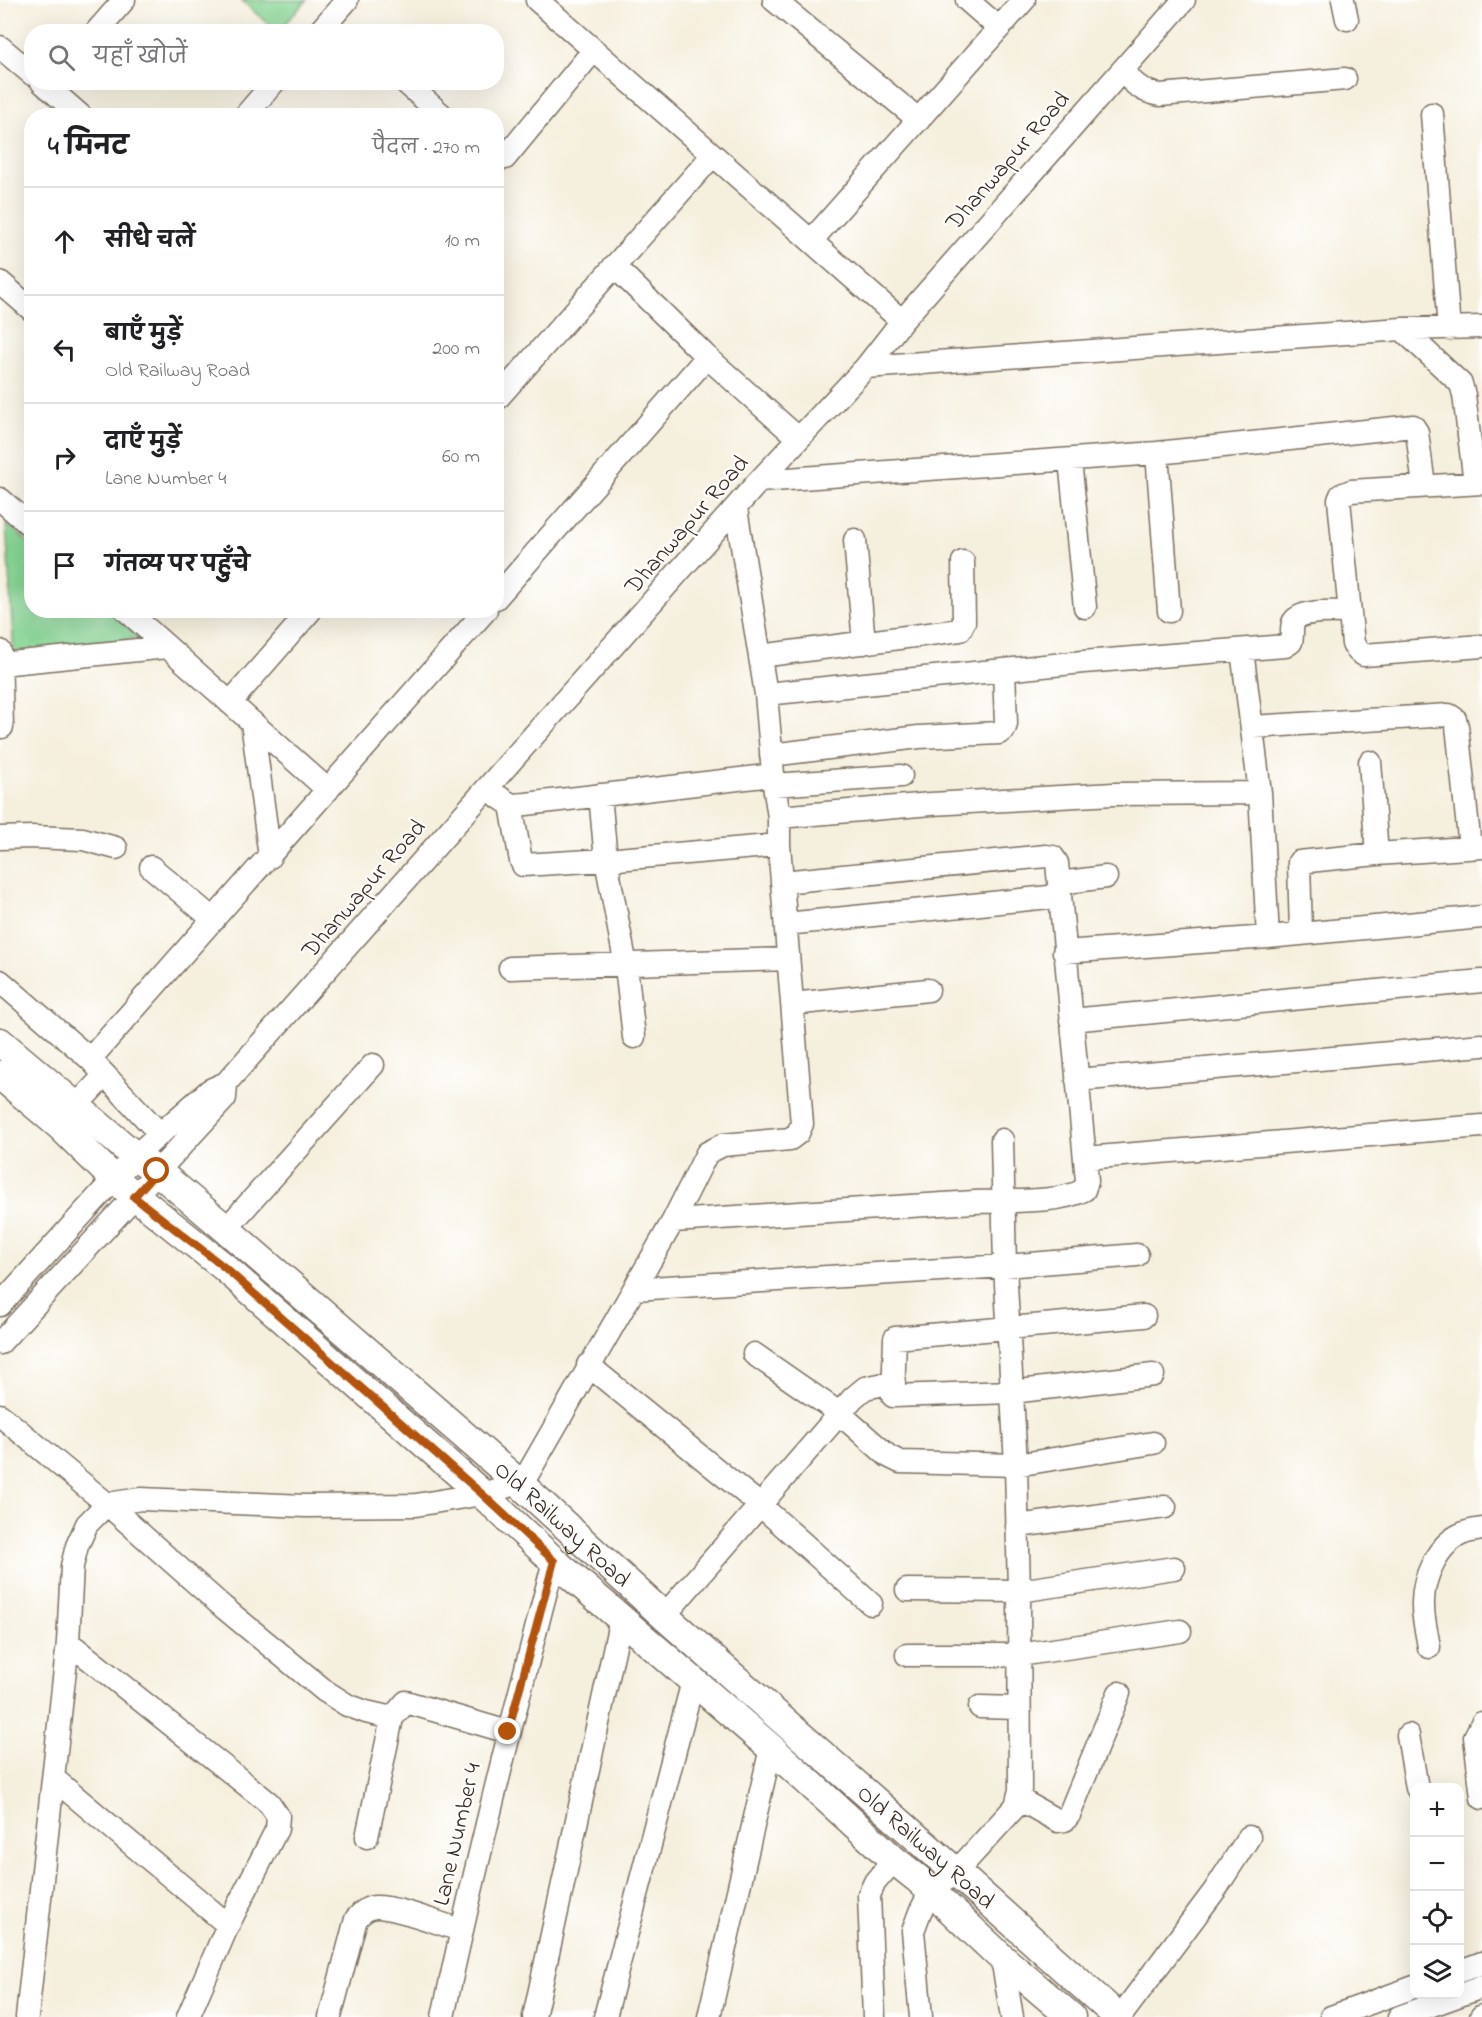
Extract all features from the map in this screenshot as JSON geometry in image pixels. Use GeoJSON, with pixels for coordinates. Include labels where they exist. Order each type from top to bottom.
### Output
{"type":"FeatureCollection","features":[{"type":"Feature","properties":{"kind":"main road","name":"Old Railway Road"},"geometry":{"type":"LineString","coordinates":[[0,1042],[226,1229],[519,1483],[664,1616],[1119,2017]]}},
{"type":"Feature","properties":{"kind":"main road","name":"Old Railway Road"},"geometry":{"type":"LineString","coordinates":[[0,1076],[60,1126],[124,1188],[224,1267],[482,1494],[554,1561],[771,1748],[931,1891],[1002,1958],[1071,2017]]}},
{"type":"Feature","properties":{"kind":"street"},"geometry":{"type":"LineString","coordinates":[[103,24],[124,0]]}},
{"type":"Feature","properties":{"kind":"street"},"geometry":{"type":"LineString","coordinates":[[334,24],[347,0]]}},
{"type":"Feature","properties":{"kind":"street"},"geometry":{"type":"LineString","coordinates":[[774,0],[918,120]]}},
{"type":"Feature","properties":{"kind":"street"},"geometry":{"type":"LineString","coordinates":[[967,0],[999,28]]}},
{"type":"Feature","properties":{"kind":"street"},"geometry":{"type":"LineString","coordinates":[[811,241],[1024,0]]}},
{"type":"Feature","properties":{"kind":"street","name":"Dhanwapur Road"},"geometry":{"type":"LineString","coordinates":[[146,1163],[160,1134],[210,1090],[226,1083],[759,481],[866,367],[902,321],[1184,0]]}},
{"type":"Feature","properties":{"kind":"street"},"geometry":{"type":"LineString","coordinates":[[545,3],[593,51],[902,321]]}},
{"type":"Feature","properties":{"kind":"street"},"geometry":{"type":"LineString","coordinates":[[0,47],[24,67]]}},
{"type":"Feature","properties":{"kind":"street"},"geometry":{"type":"LineString","coordinates":[[504,158],[593,51]]}},
{"type":"Feature","properties":{"kind":"street"},"geometry":{"type":"LineString","coordinates":[[1122,71],[1137,87],[1160,95],[1345,78]]}},
{"type":"Feature","properties":{"kind":"street"},"geometry":{"type":"LineString","coordinates":[[52,90],[72,108]]}},
{"type":"Feature","properties":{"kind":"street"},"geometry":{"type":"LineString","coordinates":[[252,108],[267,90]]}},
{"type":"Feature","properties":{"kind":"street"},"geometry":{"type":"LineString","coordinates":[[414,90],[434,108]]}},
{"type":"Feature","properties":{"kind":"street"},"geometry":{"type":"LineString","coordinates":[[1432,114],[1449,329]]}},
{"type":"Feature","properties":{"kind":"street"},"geometry":{"type":"LineString","coordinates":[[504,389],[713,155]]}},
{"type":"Feature","properties":{"kind":"street"},"geometry":{"type":"LineString","coordinates":[[614,266],[708,357],[798,438]]}},
{"type":"Feature","properties":{"kind":"street"},"geometry":{"type":"LineString","coordinates":[[866,367],[1402,330],[1482,327]]}},
{"type":"Feature","properties":{"kind":"street"},"geometry":{"type":"LineString","coordinates":[[1402,330],[1472,383],[1478,483],[1351,491],[1341,495],[1339,500],[1353,644],[1364,655],[1482,646]]}},
{"type":"Feature","properties":{"kind":"street"},"geometry":{"type":"LineString","coordinates":[[504,589],[708,357]]}},
{"type":"Feature","properties":{"kind":"street"},"geometry":{"type":"LineString","coordinates":[[759,481],[1157,453],[1413,426],[1417,432],[1424,486]]}},
{"type":"Feature","properties":{"kind":"street"},"geometry":{"type":"LineString","coordinates":[[1157,453],[1169,611]]}},
{"type":"Feature","properties":{"kind":"street"},"geometry":{"type":"LineString","coordinates":[[1070,460],[1085,607]]}},
{"type":"Feature","properties":{"kind":"street"},"geometry":{"type":"LineString","coordinates":[[0,499],[24,520]]}},
{"type":"Feature","properties":{"kind":"street"},"geometry":{"type":"LineString","coordinates":[[27,2017],[68,1642],[71,1576],[77,1546],[87,1524],[107,1504],[141,1499],[305,1506],[405,1505],[439,1502],[482,1494],[519,1483],[526,1478],[588,1365],[673,1221],[707,1153],[723,1145],[779,1141],[790,1139],[798,1133],[802,1124],[779,845],[779,817],[772,772],[766,694],[736,509]]}},
{"type":"Feature","properties":{"kind":"street"},"geometry":{"type":"LineString","coordinates":[[855,540],[864,643]]}},
{"type":"Feature","properties":{"kind":"street"},"geometry":{"type":"LineString","coordinates":[[760,656],[960,630],[964,622],[963,562]]}},
{"type":"Feature","properties":{"kind":"street"},"geometry":{"type":"LineString","coordinates":[[766,694],[1004,670],[1285,646],[1291,642],[1293,624],[1297,617],[1305,613],[1349,612]]}},
{"type":"Feature","properties":{"kind":"street"},"geometry":{"type":"LineString","coordinates":[[136,618],[328,790]]}},
{"type":"Feature","properties":{"kind":"street"},"geometry":{"type":"LineString","coordinates":[[230,703],[304,618]]}},
{"type":"Feature","properties":{"kind":"street"},"geometry":{"type":"LineString","coordinates":[[76,1106],[97,1067],[214,920],[479,618]]}},
{"type":"Feature","properties":{"kind":"street"},"geometry":{"type":"LineString","coordinates":[[2,727],[1,657],[167,647]]}},
{"type":"Feature","properties":{"kind":"street"},"geometry":{"type":"LineString","coordinates":[[1242,650],[1260,793],[1268,937]]}},
{"type":"Feature","properties":{"kind":"street"},"geometry":{"type":"LineString","coordinates":[[486,789],[511,805],[772,772],[919,737],[999,733],[1004,730],[1006,724],[1004,670]]}},
{"type":"Feature","properties":{"kind":"street"},"geometry":{"type":"LineString","coordinates":[[1252,727],[1449,715],[1455,719],[1457,726],[1476,847],[1299,862],[1301,934]]}},
{"type":"Feature","properties":{"kind":"street"},"geometry":{"type":"LineString","coordinates":[[252,722],[270,857]]}},
{"type":"Feature","properties":{"kind":"street"},"geometry":{"type":"LineString","coordinates":[[1370,762],[1377,854]]}},
{"type":"Feature","properties":{"kind":"street"},"geometry":{"type":"LineString","coordinates":[[772,772],[900,776]]}},
{"type":"Feature","properties":{"kind":"street"},"geometry":{"type":"LineString","coordinates":[[779,817],[931,804],[1114,794],[1260,793]]}},
{"type":"Feature","properties":{"kind":"street"},"geometry":{"type":"LineString","coordinates":[[600,795],[606,860],[626,966],[634,1037]]}},
{"type":"Feature","properties":{"kind":"street"},"geometry":{"type":"LineString","coordinates":[[511,805],[520,861],[523,865],[779,845]]}},
{"type":"Feature","properties":{"kind":"street"},"geometry":{"type":"LineString","coordinates":[[0,838],[83,839],[117,848]]}},
{"type":"Feature","properties":{"kind":"street"},"geometry":{"type":"LineString","coordinates":[[673,1221],[1061,1198],[1074,1196],[1084,1190],[1087,1182],[1057,863],[1053,857],[782,882]]}},
{"type":"Feature","properties":{"kind":"street"},"geometry":{"type":"LineString","coordinates":[[152,867],[214,920]]}},
{"type":"Feature","properties":{"kind":"street"},"geometry":{"type":"LineString","coordinates":[[786,924],[1059,890],[1107,877]]}},
{"type":"Feature","properties":{"kind":"street"},"geometry":{"type":"LineString","coordinates":[[1064,952],[1268,937],[1482,916]]}},
{"type":"Feature","properties":{"kind":"street"},"geometry":{"type":"LineString","coordinates":[[510,968],[788,959]]}},
{"type":"Feature","properties":{"kind":"street"},"geometry":{"type":"LineString","coordinates":[[0,981],[97,1067],[160,1134]]}},
{"type":"Feature","properties":{"kind":"street"},"geometry":{"type":"LineString","coordinates":[[1071,1020],[1482,981]]}},
{"type":"Feature","properties":{"kind":"street"},"geometry":{"type":"LineString","coordinates":[[792,1004],[928,990]]}},
{"type":"Feature","properties":{"kind":"street"},"geometry":{"type":"LineString","coordinates":[[1077,1080],[1482,1045]]}},
{"type":"Feature","properties":{"kind":"street"},"geometry":{"type":"LineString","coordinates":[[226,1229],[373,1065]]}},
{"type":"Feature","properties":{"kind":"street","name":"Dhanwapur Road"},"geometry":{"type":"LineString","coordinates":[[146,1163],[225,1098],[226,1083]]}},
{"type":"Feature","properties":{"kind":"street"},"geometry":{"type":"LineString","coordinates":[[1085,1158],[1482,1126]]}},
{"type":"Feature","properties":{"kind":"street"},"geometry":{"type":"LineString","coordinates":[[921,2017],[913,1931],[931,1891],[956,1872],[1016,1806],[1019,1799],[1019,1591],[1016,1465],[1005,1266],[1002,1140]]}},
{"type":"Feature","properties":{"kind":"street"},"geometry":{"type":"LineString","coordinates":[[0,1343],[146,1163]]}},
{"type":"Feature","properties":{"kind":"street"},"geometry":{"type":"LineString","coordinates":[[0,1305],[124,1188]]}},
{"type":"Feature","properties":{"kind":"street"},"geometry":{"type":"LineString","coordinates":[[634,1289],[1005,1266],[1137,1255]]}},
{"type":"Feature","properties":{"kind":"street"},"geometry":{"type":"LineString","coordinates":[[1144,1316],[895,1338],[893,1396],[1012,1392],[1153,1375]]}},
{"type":"Feature","properties":{"kind":"street"},"geometry":{"type":"LineString","coordinates":[[754,1354],[840,1413],[888,1456],[900,1462],[1016,1465],[1153,1443]]}},
{"type":"Feature","properties":{"kind":"street"},"geometry":{"type":"LineString","coordinates":[[588,1365],[760,1505],[871,1604]]}},
{"type":"Feature","properties":{"kind":"street"},"geometry":{"type":"LineString","coordinates":[[664,1616],[858,1392],[894,1382]]}},
{"type":"Feature","properties":{"kind":"street"},"geometry":{"type":"LineString","coordinates":[[0,1417],[107,1504],[224,1607],[325,1691],[347,1705],[392,1718]]}},
{"type":"Feature","properties":{"kind":"street"},"geometry":{"type":"LineString","coordinates":[[1017,1526],[1165,1507]]}},
{"type":"Feature","properties":{"kind":"street"},"geometry":{"type":"LineString","coordinates":[[1429,1647],[1423,1607],[1424,1586],[1436,1557],[1448,1542],[1464,1533],[1482,1529]]}},
{"type":"Feature","properties":{"kind":"street","name":"Lane Number 4"},"geometry":{"type":"LineString","coordinates":[[443,2017],[508,1732],[554,1561]]}},
{"type":"Feature","properties":{"kind":"street"},"geometry":{"type":"LineString","coordinates":[[907,1590],[1019,1591],[1174,1568]]}},
{"type":"Feature","properties":{"kind":"street"},"geometry":{"type":"LineString","coordinates":[[534,2017],[621,1618]]}},
{"type":"Feature","properties":{"kind":"street"},"geometry":{"type":"LineString","coordinates":[[907,1655],[1018,1655],[1180,1631]]}},
{"type":"Feature","properties":{"kind":"street"},"geometry":{"type":"LineString","coordinates":[[68,1642],[269,1803],[278,1816],[277,1829],[228,1925],[188,2017]]}},
{"type":"Feature","properties":{"kind":"street"},"geometry":{"type":"LineString","coordinates":[[605,2017],[693,1681]]}},
{"type":"Feature","properties":{"kind":"street"},"geometry":{"type":"LineString","coordinates":[[1019,1799],[1058,1821],[1065,1820],[1119,1693]]}},
{"type":"Feature","properties":{"kind":"street"},"geometry":{"type":"LineString","coordinates":[[368,1837],[392,1718],[406,1702],[508,1732]]}},
{"type":"Feature","properties":{"kind":"street"},"geometry":{"type":"LineString","coordinates":[[980,1707],[1019,1708]]}},
{"type":"Feature","properties":{"kind":"street"},"geometry":{"type":"LineString","coordinates":[[1482,1723],[1475,1737],[1482,1798]]}},
{"type":"Feature","properties":{"kind":"street"},"geometry":{"type":"LineString","coordinates":[[1408,1735],[1416,1783]]}},
{"type":"Feature","properties":{"kind":"street"},"geometry":{"type":"LineString","coordinates":[[709,2017],[771,1748]]}},
{"type":"Feature","properties":{"kind":"street"},"geometry":{"type":"LineString","coordinates":[[53,1778],[228,1925]]}},
{"type":"Feature","properties":{"kind":"street"},"geometry":{"type":"LineString","coordinates":[[1119,2017],[1215,1890],[1249,1837]]}},
{"type":"Feature","properties":{"kind":"street"},"geometry":{"type":"LineString","coordinates":[[874,2017],[869,1895],[875,1882],[894,1860]]}},
{"type":"Feature","properties":{"kind":"street"},"geometry":{"type":"LineString","coordinates":[[330,2017],[356,1919],[363,1911],[374,1907],[396,1910],[461,1930]]}},
{"type":"Feature","properties":{"kind":"street"},"geometry":{"type":"LineString","coordinates":[[1002,1958],[1012,2017]]}},
{"type":"Feature","properties":{"kind":"street"},"geometry":{"type":"LineString","coordinates":[[1464,1970],[1482,1963]]}},
{"type":"Feature","properties":{"kind":"street"},"geometry":{"type":"LineString","coordinates":[[1399,2017],[1482,1987]]}},
{"type":"Feature","properties":{"kind":"street"},"geometry":{"type":"LineString","coordinates":[[1331,2017],[1410,1988]]}},
{"type":"Feature","properties":{"kind":"green space"},"geometry":{"type":"Polygon","coordinates":[[[241,0],[307,0],[284,24],[268,24],[241,0]]]}},
{"type":"Feature","properties":{"kind":"green space"},"geometry":{"type":"Polygon","coordinates":[[[6,523],[24,538],[24,618],[116,618],[140,638],[14,657],[6,523]]]}},
{"type":"Feature","properties":{"kind":"route"},"geometry":{"type":"LineString","coordinates":[[157,1171],[134,1197],[224,1267],[482,1494],[554,1561],[508,1732]]}}]}
